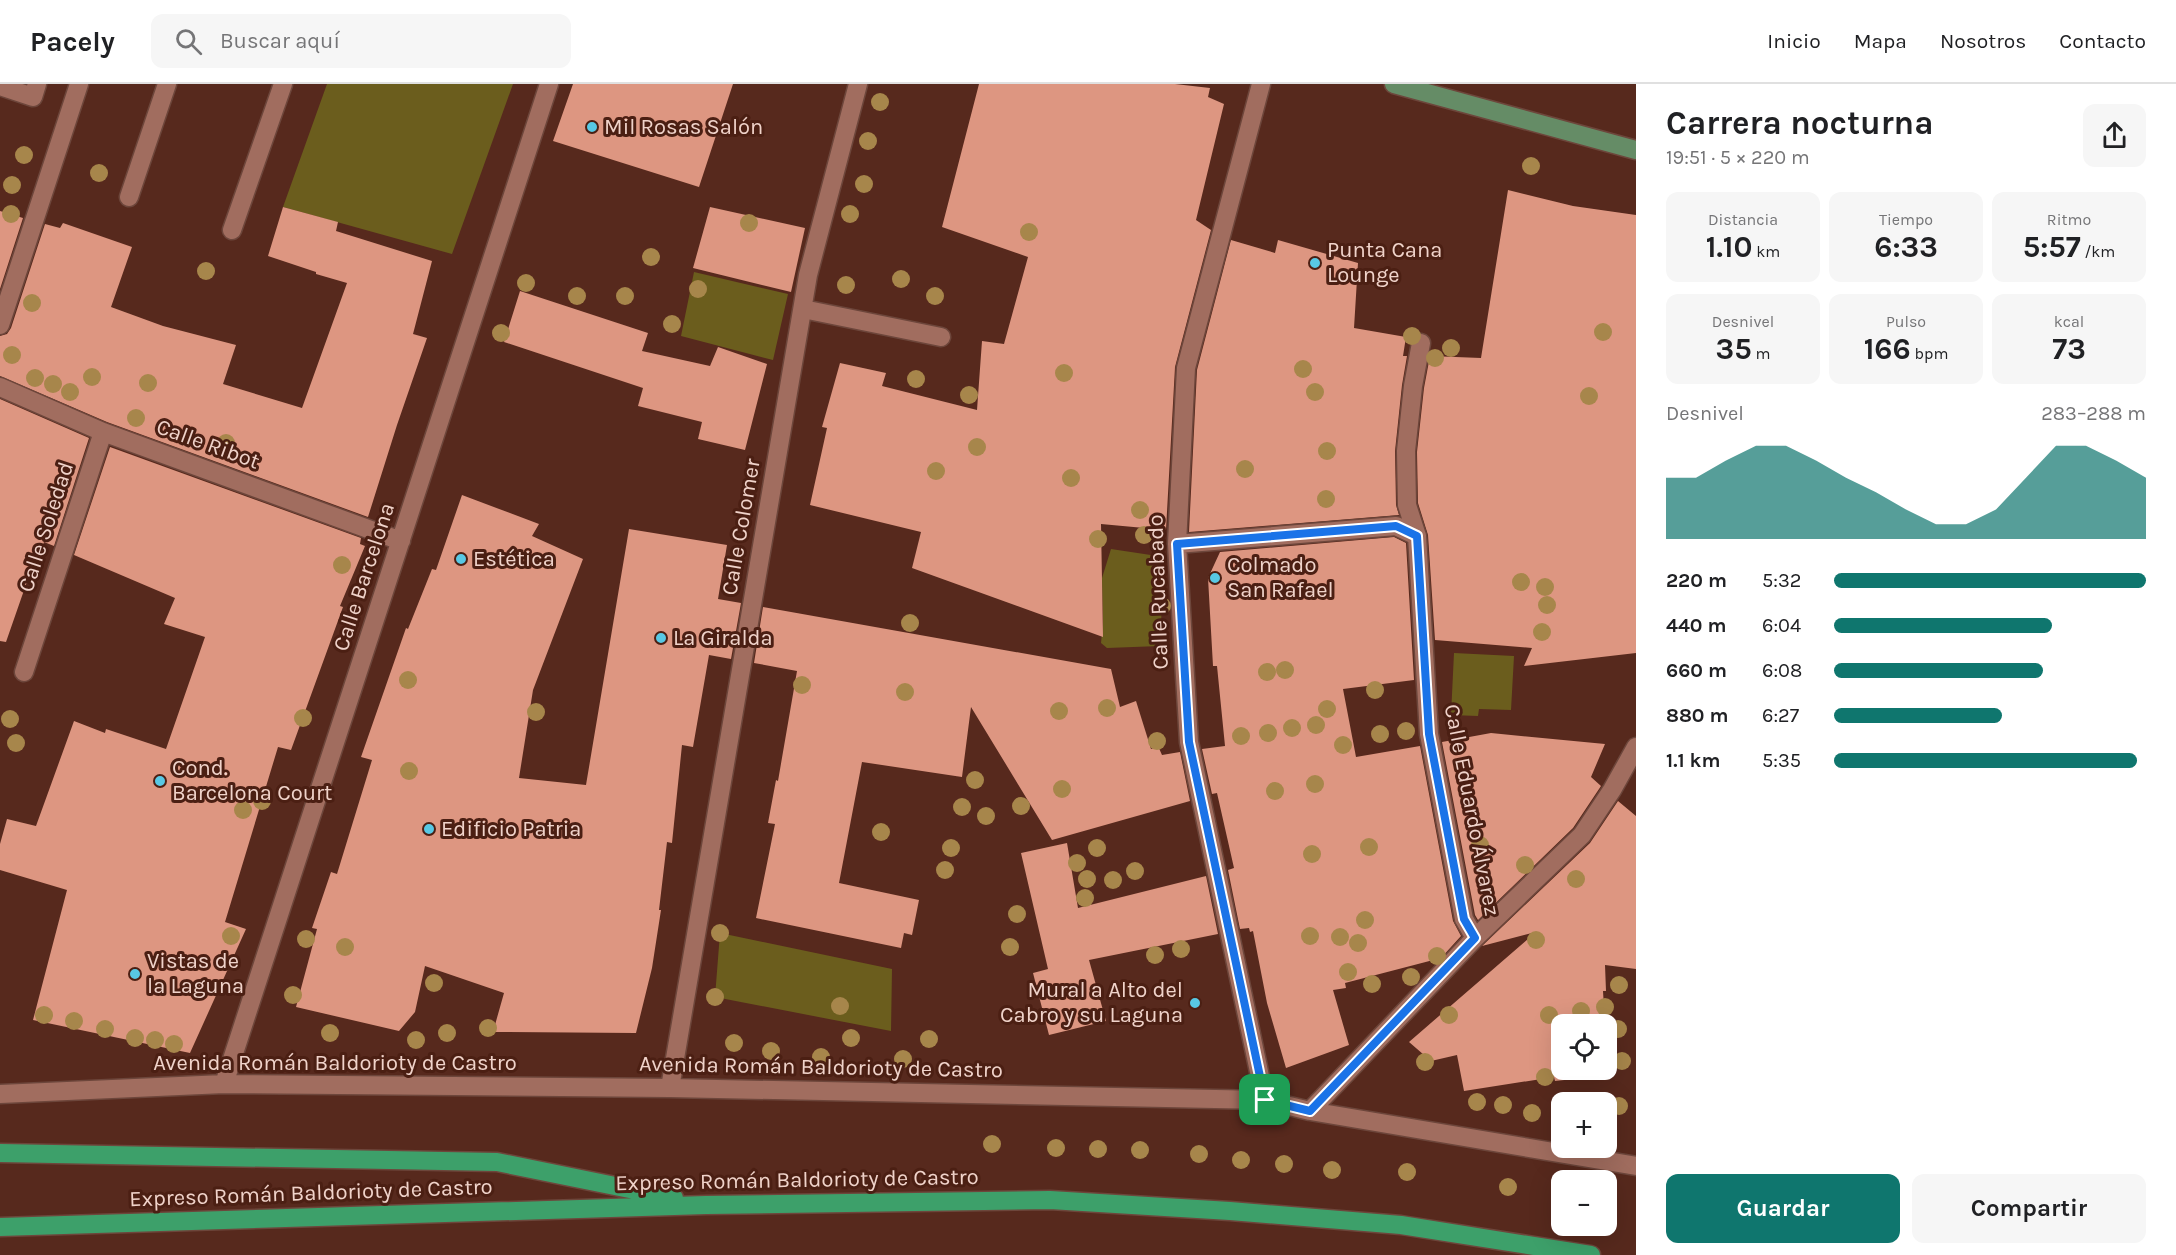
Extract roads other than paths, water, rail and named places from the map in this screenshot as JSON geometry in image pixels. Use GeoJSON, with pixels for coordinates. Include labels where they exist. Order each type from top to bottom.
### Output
{"type":"FeatureCollection","features":[{"type":"Feature","properties":{"kind":"highway"},"geometry":{"type":"LineString","coordinates":[[0,1153],[497,1162],[706,1205]]}},
{"type":"Feature","properties":{"kind":"highway","name":"Expreso Román Baldorioty de Castro"},"geometry":{"type":"LineString","coordinates":[[0,1227],[706,1205],[1050,1200],[1230,1211],[1401,1225],[1592,1255]]}},
{"type":"Feature","properties":{"kind":"main road"},"geometry":{"type":"LineString","coordinates":[[1394,84],[1636,150]]}},
{"type":"Feature","properties":{"kind":"street"},"geometry":{"type":"LineString","coordinates":[[0,86],[33,97],[37,84]]}},
{"type":"Feature","properties":{"kind":"street"},"geometry":{"type":"LineString","coordinates":[[0,325],[79,84]]}},
{"type":"Feature","properties":{"kind":"street"},"geometry":{"type":"LineString","coordinates":[[129,197],[166,84]]}},
{"type":"Feature","properties":{"kind":"street"},"geometry":{"type":"LineString","coordinates":[[232,230],[283,84]]}},
{"type":"Feature","properties":{"kind":"street","name":"Calle Barcelona"},"geometry":{"type":"LineString","coordinates":[[224,1084],[549,84]]}},
{"type":"Feature","properties":{"kind":"street","name":"Calle Colomer"},"geometry":{"type":"LineString","coordinates":[[670,1088],[808,275],[858,84]]}},
{"type":"Feature","properties":{"kind":"street","name":"Calle Rucabado"},"geometry":{"type":"LineString","coordinates":[[1261,84],[1186,368],[1177,544],[1189,742],[1265,1100]]}},
{"type":"Feature","properties":{"kind":"street"},"geometry":{"type":"LineString","coordinates":[[802,309],[941,337]]}},
{"type":"Feature","properties":{"kind":"street","name":"Calle Eduardo Álvarez"},"geometry":{"type":"LineString","coordinates":[[1421,343],[1413,386],[1407,451],[1407,505],[1417,536],[1429,734],[1464,919],[1475,938]]}},
{"type":"Feature","properties":{"kind":"street","name":"Calle Ribot"},"geometry":{"type":"LineString","coordinates":[[0,387],[103,432],[402,541]]}},
{"type":"Feature","properties":{"kind":"street","name":"Calle Soledad"},"geometry":{"type":"LineString","coordinates":[[24,672],[103,432]]}},
{"type":"Feature","properties":{"kind":"street"},"geometry":{"type":"LineString","coordinates":[[1177,544],[1396,526],[1417,536]]}},
{"type":"Feature","properties":{"kind":"street","name":"Calle Eduardo Álvarez"},"geometry":{"type":"LineString","coordinates":[[1310,1111],[1475,938],[1582,836],[1636,747]]}},
{"type":"Feature","properties":{"kind":"street","name":"Avenida Román Baldorioty de Castro"},"geometry":{"type":"LineString","coordinates":[[0,1094],[224,1084],[670,1088],[1265,1100],[1310,1111],[1636,1166]]}},
{"type":"Feature","properties":{"kind":"place","name":"Mil Rosas Salón"},"geometry":{"type":"Point","coordinates":[592,127]}},
{"type":"Feature","properties":{"kind":"place","name":"Punta Cana Lounge"},"geometry":{"type":"Point","coordinates":[1315,263]}},
{"type":"Feature","properties":{"kind":"place","name":"Estética"},"geometry":{"type":"Point","coordinates":[461,559]}},
{"type":"Feature","properties":{"kind":"place","name":"Colmado San Rafael"},"geometry":{"type":"Point","coordinates":[1215,578]}},
{"type":"Feature","properties":{"kind":"place","name":"La Giralda"},"geometry":{"type":"Point","coordinates":[661,638]}},
{"type":"Feature","properties":{"kind":"place","name":"Cond. Barcelona Court"},"geometry":{"type":"Point","coordinates":[160,781]}},
{"type":"Feature","properties":{"kind":"place","name":"Edificio Patria"},"geometry":{"type":"Point","coordinates":[429,829]}},
{"type":"Feature","properties":{"kind":"place","name":"Vistas de la Laguna"},"geometry":{"type":"Point","coordinates":[135,974]}},
{"type":"Feature","properties":{"kind":"place","name":"Mural a Alto del Cabro y su Laguna"},"geometry":{"type":"Point","coordinates":[1195,1003]}}]}
